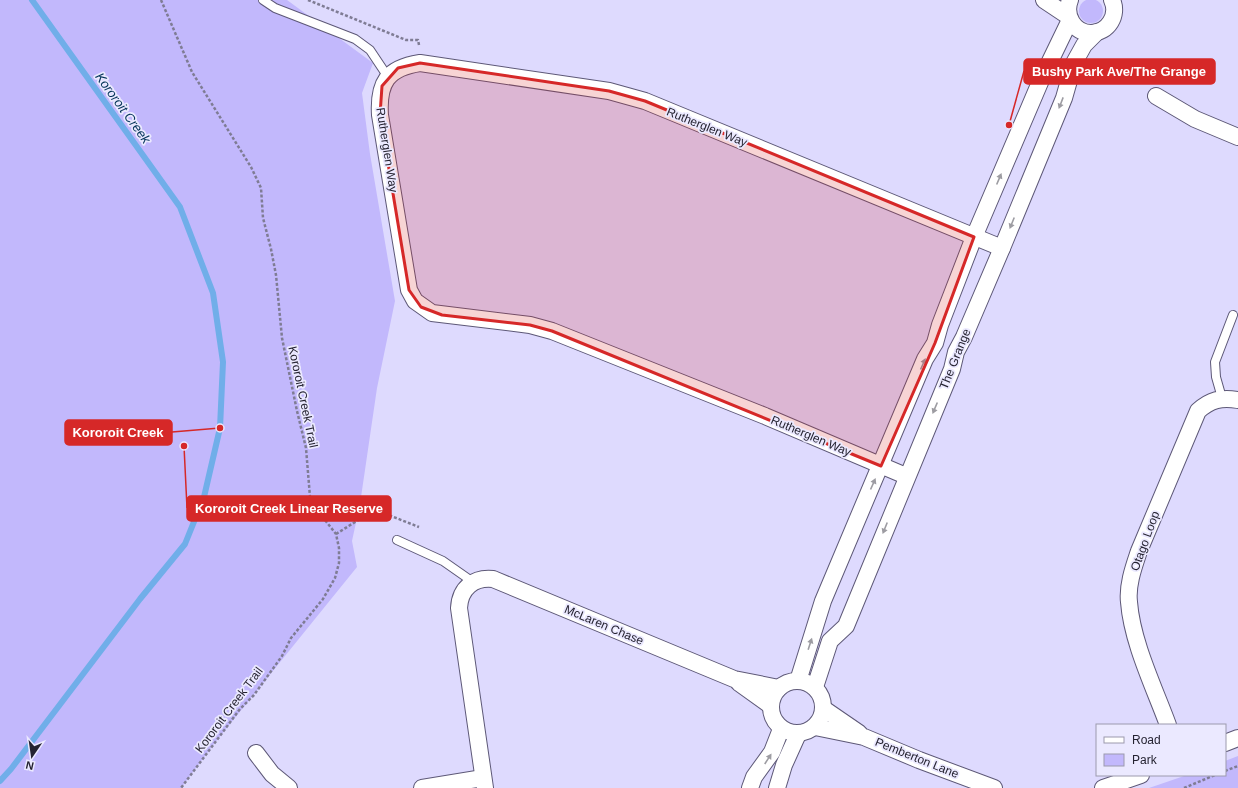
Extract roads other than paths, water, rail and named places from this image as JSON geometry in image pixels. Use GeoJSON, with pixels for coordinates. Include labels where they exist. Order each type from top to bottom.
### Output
{"type":"FeatureCollection","features":[{"type":"Feature","properties":{"kind":"street"},"geometry":{"type":"LineString","coordinates":[[1044,0],[1069,18],[1074,25],[1084,32],[1097,32]]}},
{"type":"Feature","properties":{"kind":"street","name":"The Grange"},"geometry":{"type":"LineString","coordinates":[[798,681],[823,601],[925,359],[935,343],[940,325],[974,237],[1069,18],[1068,9],[1070,0]]}},
{"type":"Feature","properties":{"kind":"street","name":"The Grange"},"geometry":{"type":"LineString","coordinates":[[815,687],[830,640],[846,626],[906,476],[952,369],[956,352],[964,337],[1002,248],[1064,98],[1068,79],[1079,53],[1097,32],[1110,24],[1114,10],[1112,1]]}},
{"type":"Feature","properties":{"kind":"street","name":"Rutherglen Way"},"geometry":{"type":"LineString","coordinates":[[906,476],[765,416],[552,331],[530,325],[442,315],[421,307],[415,301],[409,290],[380,115],[379,98],[382,86],[388,77],[398,68],[420,63],[609,90],[645,101],[1002,248]]}},
{"type":"Feature","properties":{"kind":"street"},"geometry":{"type":"LineString","coordinates":[[1046,70],[1068,79]]}},
{"type":"Feature","properties":{"kind":"street"},"geometry":{"type":"LineString","coordinates":[[1156,96],[1195,119],[1238,138]]}},
{"type":"Feature","properties":{"kind":"street"},"geometry":{"type":"LineString","coordinates":[[1222,398],[1238,400]]}},
{"type":"Feature","properties":{"kind":"street","name":"Otago Loop"},"geometry":{"type":"LineString","coordinates":[[1168,724],[1133,627],[1128,601],[1132,574],[1139,551],[1198,411],[1213,400],[1222,398]]}},
{"type":"Feature","properties":{"kind":"street","name":"McLaren Chase"},"geometry":{"type":"LineString","coordinates":[[473,582],[483,578],[493,579],[734,679],[779,688]]}},
{"type":"Feature","properties":{"kind":"street"},"geometry":{"type":"LineString","coordinates":[[422,788],[484,783],[459,608],[459,600],[464,590],[473,582]]}},
{"type":"Feature","properties":{"kind":"street","name":"McLaren Chase"},"geometry":{"type":"LineString","coordinates":[[734,679],[771,706]]}},
{"type":"Feature","properties":{"kind":"street"},"geometry":{"type":"LineString","coordinates":[[798,681],[815,687],[820,694],[824,709],[820,722],[816,727],[804,733],[798,734],[781,728],[776,722],[771,706],[772,700],[779,688],[784,684],[798,681]]}},
{"type":"Feature","properties":{"kind":"street","name":"Pemberton Lane"},"geometry":{"type":"LineString","coordinates":[[824,709],[864,737]]}},
{"type":"Feature","properties":{"kind":"street","name":"Pemberton Lane"},"geometry":{"type":"LineString","coordinates":[[816,727],[864,737],[919,760],[994,788]]}},
{"type":"Feature","properties":{"kind":"street"},"geometry":{"type":"LineString","coordinates":[[750,788],[754,777],[772,752],[781,728]]}},
{"type":"Feature","properties":{"kind":"street"},"geometry":{"type":"LineString","coordinates":[[777,788],[784,765],[798,734]]}},
{"type":"Feature","properties":{"kind":"street"},"geometry":{"type":"LineString","coordinates":[[1226,743],[1238,738]]}},
{"type":"Feature","properties":{"kind":"street"},"geometry":{"type":"LineString","coordinates":[[256,753],[272,774],[289,788]]}},
{"type":"Feature","properties":{"kind":"street"},"geometry":{"type":"LineString","coordinates":[[1103,788],[1138,776]]}},
{"type":"Feature","properties":{"kind":"lane"},"geometry":{"type":"LineString","coordinates":[[263,0],[276,8],[355,39],[370,50],[388,77]]}},
{"type":"Feature","properties":{"kind":"lane"},"geometry":{"type":"LineString","coordinates":[[1222,398],[1216,376],[1215,362],[1233,315]]}},
{"type":"Feature","properties":{"kind":"lane"},"geometry":{"type":"LineString","coordinates":[[397,540],[443,561],[473,582]]}},
{"type":"Feature","properties":{"kind":"waterway","name":"Kororoit Creek"},"geometry":{"type":"LineString","coordinates":[[0,781],[11,769],[140,599],[185,544],[204,497],[220,428],[223,362],[213,293],[180,207],[32,0]]}},
{"type":"Feature","properties":{"kind":"place","name":"Bushy Park Ave/The Grange"},"geometry":{"type":"Point","coordinates":[1009,125]}},
{"type":"Feature","properties":{"kind":"place","name":"Kororoit Creek"},"geometry":{"type":"Point","coordinates":[220,428]}},
{"type":"Feature","properties":{"kind":"place","name":"Kororoit Creek Linear Reserve"},"geometry":{"type":"Point","coordinates":[184,446]}}]}
